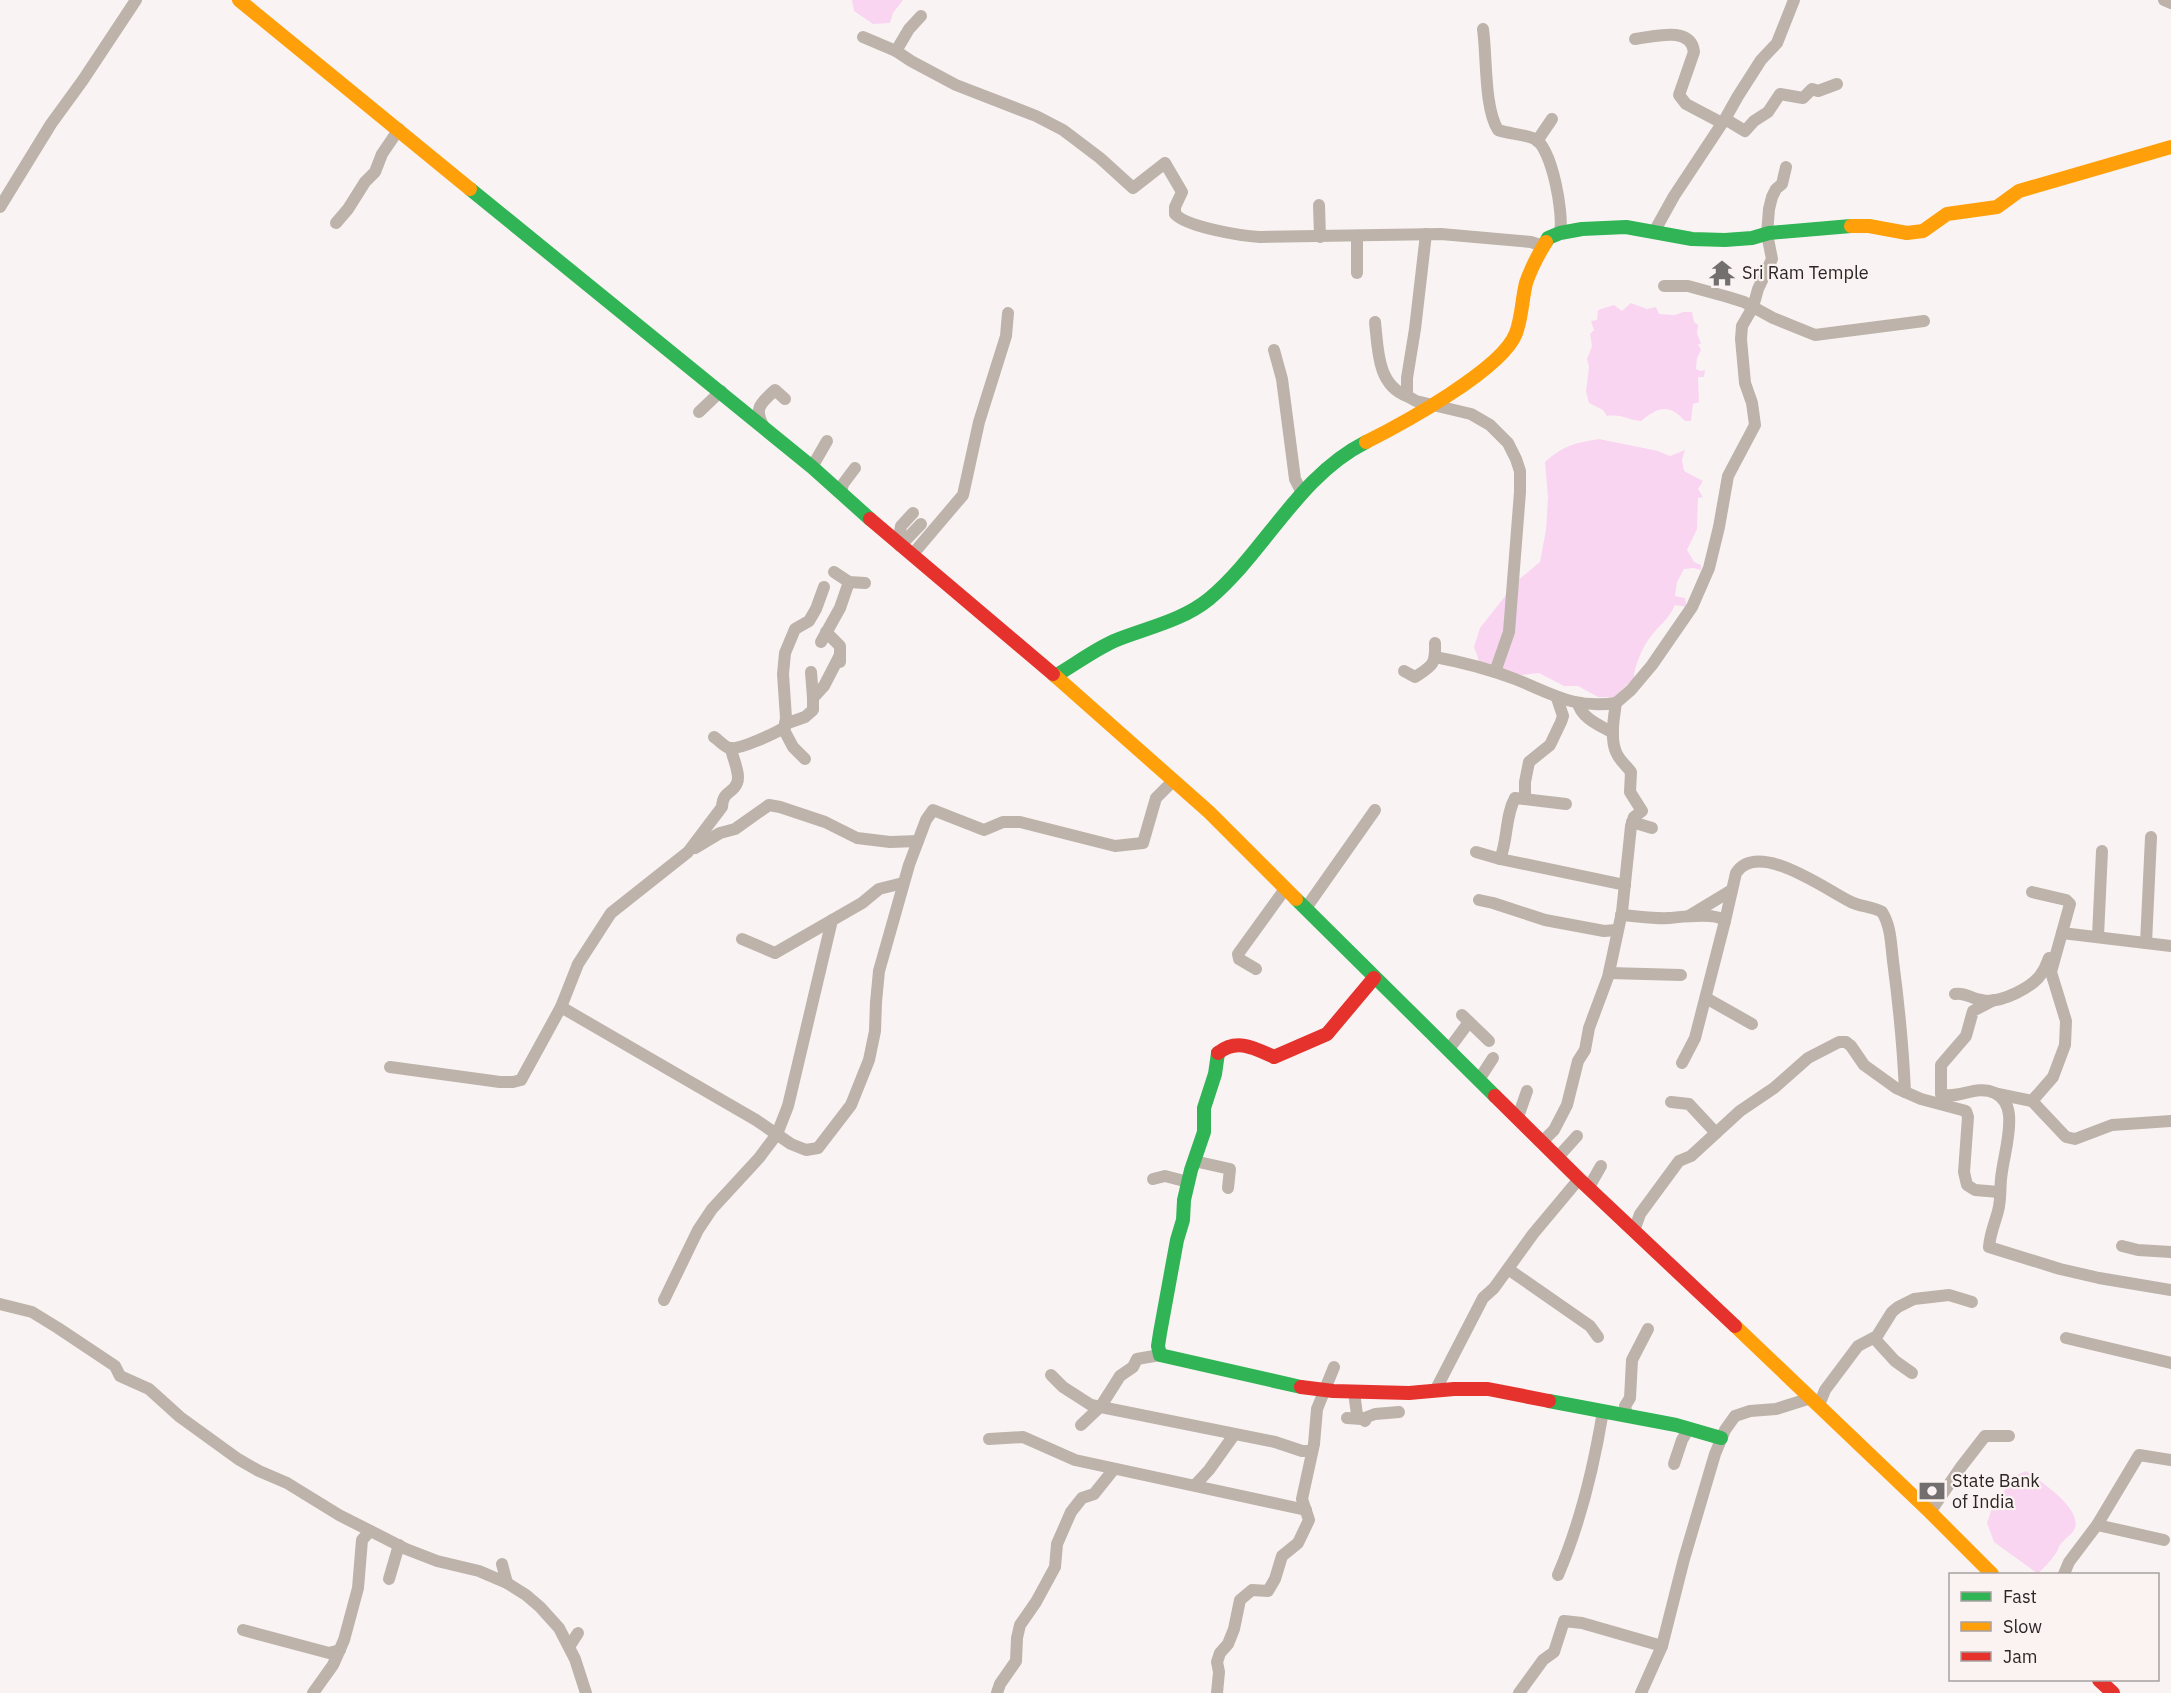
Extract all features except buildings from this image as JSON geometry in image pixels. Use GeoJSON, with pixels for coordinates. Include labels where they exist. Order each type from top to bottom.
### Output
{"type":"FeatureCollection","features":[{"type":"Feature","properties":{"kind":"street"},"geometry":{"type":"LineString","coordinates":[[0,207],[51,124],[90,71],[136,0]]}},
{"type":"Feature","properties":{"kind":"street"},"geometry":{"type":"LineString","coordinates":[[239,0],[721,391],[902,544],[1174,780],[1306,908],[1374,978],[1480,1078],[1584,1183],[1815,1401],[1990,1573]]}},
{"type":"Feature","properties":{"kind":"street"},"geometry":{"type":"LineString","coordinates":[[1654,232],[1674,196],[1724,121],[1737,96],[1761,60],[1777,44],[1794,0]]}},
{"type":"Feature","properties":{"kind":"street"},"geometry":{"type":"LineString","coordinates":[[2164,0],[2171,3]]}},
{"type":"Feature","properties":{"kind":"street"},"geometry":{"type":"LineString","coordinates":[[896,51],[921,16]]}},
{"type":"Feature","properties":{"kind":"street"},"geometry":{"type":"LineString","coordinates":[[1483,29],[1488,102],[1492,121],[1498,130],[1541,144],[1553,168],[1561,205],[1560,233]]}},
{"type":"Feature","properties":{"kind":"street"},"geometry":{"type":"LineString","coordinates":[[1635,39],[1667,35],[1678,35],[1689,39],[1694,45],[1694,52],[1679,95],[1686,104],[1744,131],[1751,116],[1768,112],[1780,94],[1803,98],[1812,89],[1818,91],[1837,84]]}},
{"type":"Feature","properties":{"kind":"street"},"geometry":{"type":"LineString","coordinates":[[863,37],[896,51],[956,85],[1036,116],[1063,130],[1100,158],[1133,188],[1165,163],[1182,192],[1175,207],[1175,214],[1179,219],[1239,236],[1320,237],[1426,234],[1475,236],[1531,242],[1543,246]]}},
{"type":"Feature","properties":{"kind":"street"},"geometry":{"type":"LineString","coordinates":[[1537,141],[1552,119]]}},
{"type":"Feature","properties":{"kind":"street"},"geometry":{"type":"LineString","coordinates":[[336,223],[375,172],[382,154],[399,129]]}},
{"type":"Feature","properties":{"kind":"street"},"geometry":{"type":"LineString","coordinates":[[1055,676],[1112,642],[1177,618],[1208,600],[1230,579],[1302,493],[1348,451],[1402,424],[1490,366],[1506,351],[1516,333],[1533,264],[1548,238],[1582,229],[1626,227],[1705,240],[1752,238],[1767,234],[1868,225],[1898,232],[1923,231],[1932,227],[1940,217],[1947,214],[1997,207],[2019,191],[2171,147]]}},
{"type":"Feature","properties":{"kind":"street"},"geometry":{"type":"LineString","coordinates":[[1543,1142],[1558,1123],[1567,1105],[1578,1061],[1586,1050],[1589,1028],[1609,973],[1621,915],[1632,822],[1634,817],[1642,811],[1630,792],[1631,772],[1616,753],[1613,733],[1616,703],[1642,678],[1664,651],[1692,607],[1709,568],[1728,476],[1755,425],[1752,403],[1745,383],[1741,339],[1743,326],[1772,259],[1767,234],[1772,197],[1782,184],[1786,167]]}},
{"type":"Feature","properties":{"kind":"street"},"geometry":{"type":"LineString","coordinates":[[1319,205],[1320,237]]}},
{"type":"Feature","properties":{"kind":"street"},"geometry":{"type":"LineString","coordinates":[[1407,396],[1407,378],[1426,234]]}},
{"type":"Feature","properties":{"kind":"street"},"geometry":{"type":"LineString","coordinates":[[1357,236],[1357,273]]}},
{"type":"Feature","properties":{"kind":"street"},"geometry":{"type":"LineString","coordinates":[[1664,286],[1688,286],[1714,292],[1744,302],[1773,318],[1815,335],[1924,321]]}},
{"type":"Feature","properties":{"kind":"street"},"geometry":{"type":"LineString","coordinates":[[912,555],[963,495],[979,422],[1006,336],[1008,313]]}},
{"type":"Feature","properties":{"kind":"street"},"geometry":{"type":"LineString","coordinates":[[1375,322],[1380,363],[1394,389],[1416,401],[1471,414],[1490,425],[1508,443],[1520,471],[1509,632],[1495,672]]}},
{"type":"Feature","properties":{"kind":"street"},"geometry":{"type":"LineString","coordinates":[[1274,350],[1282,379],[1295,479],[1302,493]]}},
{"type":"Feature","properties":{"kind":"street"},"geometry":{"type":"LineString","coordinates":[[765,429],[758,418],[758,410],[762,403],[776,390],[785,399]]}},
{"type":"Feature","properties":{"kind":"street"},"geometry":{"type":"LineString","coordinates":[[699,412],[721,391]]}},
{"type":"Feature","properties":{"kind":"street"},"geometry":{"type":"LineString","coordinates":[[812,467],[827,441]]}},
{"type":"Feature","properties":{"kind":"street"},"geometry":{"type":"LineString","coordinates":[[841,493],[843,484],[855,468]]}},
{"type":"Feature","properties":{"kind":"street"},"geometry":{"type":"LineString","coordinates":[[902,544],[899,537],[901,526],[913,513]]}},
{"type":"Feature","properties":{"kind":"street"},"geometry":{"type":"LineString","coordinates":[[902,544],[921,524]]}},
{"type":"Feature","properties":{"kind":"street"},"geometry":{"type":"LineString","coordinates":[[834,572],[849,582],[865,583]]}},
{"type":"Feature","properties":{"kind":"street"},"geometry":{"type":"LineString","coordinates":[[813,698],[824,686],[840,659],[840,646],[824,637],[840,608],[849,582]]}},
{"type":"Feature","properties":{"kind":"street"},"geometry":{"type":"LineString","coordinates":[[805,759],[793,747],[785,726],[783,674],[785,653],[795,629],[805,625],[813,615],[824,587]]}},
{"type":"Feature","properties":{"kind":"street"},"geometry":{"type":"LineString","coordinates":[[1404,671],[1415,677],[1432,666],[1435,657],[1435,643]]}},
{"type":"Feature","properties":{"kind":"street"},"geometry":{"type":"LineString","coordinates":[[1435,657],[1495,672],[1557,698],[1578,704],[1616,703]]}},
{"type":"Feature","properties":{"kind":"street"},"geometry":{"type":"LineString","coordinates":[[731,748],[754,740],[760,741],[805,717],[813,710],[811,672]]}},
{"type":"Feature","properties":{"kind":"street"},"geometry":{"type":"LineString","coordinates":[[1525,799],[1525,782],[1529,762],[1550,744],[1563,716],[1557,698]]}},
{"type":"Feature","properties":{"kind":"street"},"geometry":{"type":"LineString","coordinates":[[1578,704],[1579,710],[1591,721],[1601,724],[1613,733]]}},
{"type":"Feature","properties":{"kind":"street"},"geometry":{"type":"LineString","coordinates":[[688,852],[722,807],[723,798],[736,785],[738,779],[731,748],[714,737]]}},
{"type":"Feature","properties":{"kind":"street"},"geometry":{"type":"LineString","coordinates":[[561,1007],[806,1150],[818,1148],[851,1105],[869,1060],[875,1030],[879,971],[903,883],[926,820],[933,810],[984,830],[1003,822],[1020,822],[1115,846],[1143,843],[1156,798],[1174,780]]}},
{"type":"Feature","properties":{"kind":"street"},"geometry":{"type":"LineString","coordinates":[[1500,859],[1515,798],[1566,804]]}},
{"type":"Feature","properties":{"kind":"street"},"geometry":{"type":"LineString","coordinates":[[390,1066],[500,1082],[521,1080],[561,1007],[578,964],[611,913],[688,852],[720,833],[735,829],[769,806],[780,807],[825,822],[857,838],[890,842],[918,840]]}},
{"type":"Feature","properties":{"kind":"street"},"geometry":{"type":"LineString","coordinates":[[1306,908],[1375,810]]}},
{"type":"Feature","properties":{"kind":"street"},"geometry":{"type":"LineString","coordinates":[[1632,822],[1652,828]]}},
{"type":"Feature","properties":{"kind":"street"},"geometry":{"type":"LineString","coordinates":[[2146,943],[2151,837]]}},
{"type":"Feature","properties":{"kind":"street"},"geometry":{"type":"LineString","coordinates":[[2098,936],[2102,851]]}},
{"type":"Feature","properties":{"kind":"street"},"geometry":{"type":"LineString","coordinates":[[1476,852],[1625,885]]}},
{"type":"Feature","properties":{"kind":"street"},"geometry":{"type":"LineString","coordinates":[[1682,1063],[1695,1038],[1736,873],[1740,866],[1760,861],[1785,866],[1853,903],[1882,912],[1890,936],[1899,1003],[1905,1092]]}},
{"type":"Feature","properties":{"kind":"street"},"geometry":{"type":"LineString","coordinates":[[742,939],[774,953],[862,903],[879,889],[903,883]]}},
{"type":"Feature","properties":{"kind":"street"},"geometry":{"type":"LineString","coordinates":[[1256,969],[1239,959],[1238,954],[1285,889]]}},
{"type":"Feature","properties":{"kind":"street"},"geometry":{"type":"LineString","coordinates":[[1688,916],[1732,890]]}},
{"type":"Feature","properties":{"kind":"street"},"geometry":{"type":"LineString","coordinates":[[2032,892],[2069,902],[2051,972],[2066,1021],[2066,1045],[2053,1077],[2032,1101]]}},
{"type":"Feature","properties":{"kind":"street"},"geometry":{"type":"LineString","coordinates":[[1479,900],[1545,920],[1604,931],[1617,930]]}},
{"type":"Feature","properties":{"kind":"street"},"geometry":{"type":"LineString","coordinates":[[1621,915],[1668,918],[1688,916],[1722,918],[1725,921]]}},
{"type":"Feature","properties":{"kind":"street"},"geometry":{"type":"LineString","coordinates":[[664,1300],[698,1230],[712,1209],[759,1158],[777,1134],[788,1106],[832,920]]}},
{"type":"Feature","properties":{"kind":"street"},"geometry":{"type":"LineString","coordinates":[[2062,933],[2171,946]]}},
{"type":"Feature","properties":{"kind":"street"},"geometry":{"type":"LineString","coordinates":[[2058,948],[2047,960],[2043,973],[2019,992],[1994,1000],[1973,1011],[1966,1036],[1941,1065],[1941,1094],[1947,1096],[1972,1090],[1989,1090],[2032,1101],[2066,1137],[2075,1139],[2112,1125],[2171,1121]]}},
{"type":"Feature","properties":{"kind":"street"},"geometry":{"type":"LineString","coordinates":[[1609,973],[1681,975]]}},
{"type":"Feature","properties":{"kind":"street"},"geometry":{"type":"LineString","coordinates":[[1160,1355],[1158,1346],[1160,1333],[1177,1240],[1183,1220],[1188,1182],[1204,1132],[1204,1108],[1218,1053],[1236,1043],[1242,1043],[1274,1057],[1321,1038],[1346,1014],[1353,1002],[1374,978]]}},
{"type":"Feature","properties":{"kind":"street"},"geometry":{"type":"LineString","coordinates":[[1955,994],[1962,993],[1982,1000],[1994,1000]]}},
{"type":"Feature","properties":{"kind":"street"},"geometry":{"type":"LineString","coordinates":[[1706,998],[1752,1024]]}},
{"type":"Feature","properties":{"kind":"street"},"geometry":{"type":"LineString","coordinates":[[1449,1049],[1466,1019],[1489,1041]]}},
{"type":"Feature","properties":{"kind":"street"},"geometry":{"type":"LineString","coordinates":[[1634,1231],[1640,1214],[1679,1161],[1690,1156],[1740,1111],[1793,1072],[1808,1058],[1839,1042],[1846,1042],[1864,1065],[1905,1092],[1921,1099],[1966,1111],[1968,1117],[1964,1172],[1967,1185],[1975,1190],[1999,1192]]}},
{"type":"Feature","properties":{"kind":"street"},"geometry":{"type":"LineString","coordinates":[[1480,1078],[1493,1058]]}},
{"type":"Feature","properties":{"kind":"street"},"geometry":{"type":"LineString","coordinates":[[1518,1117],[1527,1091]]}},
{"type":"Feature","properties":{"kind":"street"},"geometry":{"type":"LineString","coordinates":[[1998,1094],[2006,1102],[2009,1115],[1999,1192],[1999,1210],[1992,1228],[1989,1247],[2089,1276],[2171,1290]]}},
{"type":"Feature","properties":{"kind":"street"},"geometry":{"type":"LineString","coordinates":[[1671,1102],[1689,1104],[1716,1133]]}},
{"type":"Feature","properties":{"kind":"street"},"geometry":{"type":"LineString","coordinates":[[1558,1157],[1577,1136]]}},
{"type":"Feature","properties":{"kind":"street"},"geometry":{"type":"LineString","coordinates":[[1194,1161],[1230,1169],[1228,1188]]}},
{"type":"Feature","properties":{"kind":"street"},"geometry":{"type":"LineString","coordinates":[[1435,1391],[1483,1298],[1494,1288],[1533,1234],[1600,1166]]}},
{"type":"Feature","properties":{"kind":"street"},"geometry":{"type":"LineString","coordinates":[[1153,1179],[1166,1176],[1188,1182]]}},
{"type":"Feature","properties":{"kind":"street"},"geometry":{"type":"LineString","coordinates":[[2122,1246],[2138,1250],[2171,1252]]}},
{"type":"Feature","properties":{"kind":"street"},"geometry":{"type":"LineString","coordinates":[[1508,1269],[1590,1326],[1598,1337]]}},
{"type":"Feature","properties":{"kind":"street"},"geometry":{"type":"LineString","coordinates":[[1641,1693],[1662,1646],[1684,1559],[1721,1438],[1735,1416],[1750,1411],[1776,1409],[1815,1401],[1858,1346],[1877,1336],[1892,1312],[1914,1299],[1949,1295],[1972,1302]]}},
{"type":"Feature","properties":{"kind":"street"},"geometry":{"type":"LineString","coordinates":[[0,1304],[32,1312],[115,1366],[120,1377],[149,1389],[180,1417],[238,1459],[259,1471],[287,1483],[399,1545],[437,1561],[479,1571],[526,1594],[559,1628],[569,1647],[586,1693]]}},
{"type":"Feature","properties":{"kind":"street"},"geometry":{"type":"LineString","coordinates":[[1627,1416],[1625,1406],[1630,1398],[1632,1360],[1648,1329]]}},
{"type":"Feature","properties":{"kind":"street"},"geometry":{"type":"LineString","coordinates":[[1874,1338],[1895,1361],[1911,1373]]}},
{"type":"Feature","properties":{"kind":"street"},"geometry":{"type":"LineString","coordinates":[[2066,1338],[2171,1363]]}},
{"type":"Feature","properties":{"kind":"street"},"geometry":{"type":"LineString","coordinates":[[1081,1425],[1101,1406],[1120,1376],[1133,1367],[1137,1359],[1160,1355],[1295,1386],[1326,1390],[1409,1393],[1488,1389],[1689,1428],[1721,1438]]}},
{"type":"Feature","properties":{"kind":"street"},"geometry":{"type":"LineString","coordinates":[[1217,1693],[1219,1672],[1217,1662],[1234,1629],[1240,1600],[1252,1590],[1268,1591],[1275,1579],[1282,1556],[1298,1543],[1309,1520],[1302,1499],[1314,1444],[1317,1409],[1334,1367]]}},
{"type":"Feature","properties":{"kind":"street"},"geometry":{"type":"LineString","coordinates":[[1050,1375],[1078,1398],[1091,1405],[1275,1442],[1302,1451],[1312,1450]]}},
{"type":"Feature","properties":{"kind":"street"},"geometry":{"type":"LineString","coordinates":[[1354,1392],[1357,1415],[1366,1421]]}},
{"type":"Feature","properties":{"kind":"street"},"geometry":{"type":"LineString","coordinates":[[1558,1575],[1572,1538],[1593,1466],[1604,1411]]}},
{"type":"Feature","properties":{"kind":"street"},"geometry":{"type":"LineString","coordinates":[[1347,1418],[1366,1421],[1375,1414],[1400,1412]]}},
{"type":"Feature","properties":{"kind":"street"},"geometry":{"type":"LineString","coordinates":[[1674,1464],[1682,1440],[1689,1428]]}},
{"type":"Feature","properties":{"kind":"street"},"geometry":{"type":"LineString","coordinates":[[1196,1484],[1234,1435]]}},
{"type":"Feature","properties":{"kind":"street"},"geometry":{"type":"LineString","coordinates":[[1930,1512],[1985,1436],[2009,1436]]}},
{"type":"Feature","properties":{"kind":"street"},"geometry":{"type":"LineString","coordinates":[[989,1439],[1023,1437],[1075,1460],[1196,1484],[1306,1510]]}},
{"type":"Feature","properties":{"kind":"street"},"geometry":{"type":"LineString","coordinates":[[2065,1573],[2069,1562],[2097,1525],[2139,1455],[2171,1460]]}},
{"type":"Feature","properties":{"kind":"street"},"geometry":{"type":"LineString","coordinates":[[997,1693],[1000,1684],[1016,1661],[1020,1625],[1036,1602],[1055,1567],[1057,1544],[1071,1512],[1082,1498],[1094,1494],[1114,1469]]}},
{"type":"Feature","properties":{"kind":"street"},"geometry":{"type":"LineString","coordinates":[[2097,1525],[2164,1540]]}},
{"type":"Feature","properties":{"kind":"street"},"geometry":{"type":"LineString","coordinates":[[314,1693],[340,1650],[354,1609],[362,1540],[370,1531]]}},
{"type":"Feature","properties":{"kind":"street"},"geometry":{"type":"LineString","coordinates":[[389,1579],[399,1545]]}},
{"type":"Feature","properties":{"kind":"street"},"geometry":{"type":"LineString","coordinates":[[502,1564],[507,1583]]}},
{"type":"Feature","properties":{"kind":"street"},"geometry":{"type":"LineString","coordinates":[[1519,1693],[1542,1660],[1554,1652],[1564,1621],[1582,1623],[1662,1646]]}},
{"type":"Feature","properties":{"kind":"street"},"geometry":{"type":"LineString","coordinates":[[243,1630],[328,1653],[340,1650]]}},
{"type":"Feature","properties":{"kind":"street"},"geometry":{"type":"LineString","coordinates":[[569,1647],[578,1634]]}},
{"type":"Feature","properties":{"kind":"street"},"geometry":{"type":"LineString","coordinates":[[2100,1681],[2113,1693]]}},
{"type":"Feature","properties":{"kind":"shaded area"},"geometry":{"type":"Polygon","coordinates":[[[852,0],[903,0],[893,13],[890,23],[873,24],[854,11],[852,0]]]}},
{"type":"Feature","properties":{"kind":"shaded area"},"geometry":{"type":"Polygon","coordinates":[[[1631,303],[1647,309],[1656,307],[1659,314],[1675,315],[1692,312],[1694,322],[1698,325],[1697,333],[1701,344],[1698,344],[1701,350],[1697,358],[1696,369],[1705,370],[1704,377],[1698,377],[1699,402],[1693,404],[1691,421],[1685,421],[1669,409],[1658,410],[1641,421],[1607,416],[1603,410],[1589,403],[1586,391],[1589,367],[1587,359],[1592,346],[1590,334],[1594,330],[1591,321],[1597,320],[1598,310],[1614,305],[1622,311],[1631,303]]]}},
{"type":"Feature","properties":{"kind":"shaded area"},"geometry":{"type":"Polygon","coordinates":[[[1599,439],[1658,451],[1670,456],[1685,450],[1682,460],[1684,471],[1703,481],[1698,489],[1703,497],[1698,498],[1697,529],[1687,550],[1694,562],[1701,565],[1701,570],[1684,569],[1677,582],[1675,596],[1685,598],[1687,607],[1675,605],[1667,619],[1646,644],[1638,661],[1634,678],[1614,697],[1598,697],[1578,686],[1564,686],[1539,673],[1522,675],[1500,670],[1479,661],[1474,647],[1480,628],[1517,581],[1540,562],[1546,530],[1548,497],[1545,462],[1570,446],[1599,439]]]}},
{"type":"Feature","properties":{"kind":"shaded area"},"geometry":{"type":"Polygon","coordinates":[[[2026,1471],[2050,1488],[2066,1504],[2075,1520],[2074,1530],[2039,1573],[1994,1542],[1987,1523],[1991,1511],[2013,1477],[2026,1471]]]}},
{"type":"Feature","properties":{"kind":"traffic: fast"},"geometry":{"type":"LineString","coordinates":[[470,189],[812,467],[870,519]]}},
{"type":"Feature","properties":{"kind":"traffic: fast"},"geometry":{"type":"LineString","coordinates":[[1546,242],[1548,238],[1560,233],[1582,229],[1626,227],[1692,239],[1725,240],[1752,238],[1769,233],[1851,226]]}},
{"type":"Feature","properties":{"kind":"traffic: fast"},"geometry":{"type":"LineString","coordinates":[[1055,676],[1107,645],[1176,619],[1209,599],[1248,559],[1301,494],[1342,457],[1366,442]]}},
{"type":"Feature","properties":{"kind":"traffic: fast"},"geometry":{"type":"LineString","coordinates":[[1296,899],[1495,1096]]}},
{"type":"Feature","properties":{"kind":"traffic: fast"},"geometry":{"type":"LineString","coordinates":[[1218,1053],[1215,1074],[1204,1108],[1204,1132],[1184,1200],[1183,1220],[1177,1240],[1160,1333],[1158,1346],[1160,1355],[1301,1387]]}},
{"type":"Feature","properties":{"kind":"traffic: fast"},"geometry":{"type":"LineString","coordinates":[[1549,1401],[1676,1425],[1721,1438]]}},
{"type":"Feature","properties":{"kind":"traffic: slow"},"geometry":{"type":"LineString","coordinates":[[239,0],[470,189]]}},
{"type":"Feature","properties":{"kind":"traffic: slow"},"geometry":{"type":"LineString","coordinates":[[1851,226],[1869,226],[1907,233],[1923,231],[1947,214],[1997,207],[2019,191],[2171,147]]}},
{"type":"Feature","properties":{"kind":"traffic: slow"},"geometry":{"type":"LineString","coordinates":[[1366,442],[1450,394],[1492,363],[1507,347],[1518,327],[1528,277],[1546,242]]}},
{"type":"Feature","properties":{"kind":"traffic: slow"},"geometry":{"type":"LineString","coordinates":[[1053,674],[1209,812],[1296,899]]}},
{"type":"Feature","properties":{"kind":"traffic: slow"},"geometry":{"type":"LineString","coordinates":[[1735,1326],[1991,1573]]}},
{"type":"Feature","properties":{"kind":"traffic: jam"},"geometry":{"type":"LineString","coordinates":[[870,519],[1053,674]]}},
{"type":"Feature","properties":{"kind":"traffic: jam"},"geometry":{"type":"LineString","coordinates":[[1218,1053],[1225,1048],[1239,1045],[1274,1057],[1327,1034],[1374,978]]}},
{"type":"Feature","properties":{"kind":"traffic: jam"},"geometry":{"type":"LineString","coordinates":[[1495,1096],[1579,1179],[1735,1326]]}},
{"type":"Feature","properties":{"kind":"traffic: jam"},"geometry":{"type":"LineString","coordinates":[[1301,1387],[1333,1391],[1409,1393],[1488,1389],[1549,1401]]}},
{"type":"Feature","properties":{"kind":"traffic: jam"},"geometry":{"type":"LineString","coordinates":[[2100,1681],[2113,1693]]}},
{"type":"Feature","properties":{"kind":"place","name":"Sri Ram Temple"},"geometry":{"type":"Point","coordinates":[1722,273]}},
{"type":"Feature","properties":{"kind":"place","name":"State Bank of India"},"geometry":{"type":"Point","coordinates":[1932,1491]}}]}
